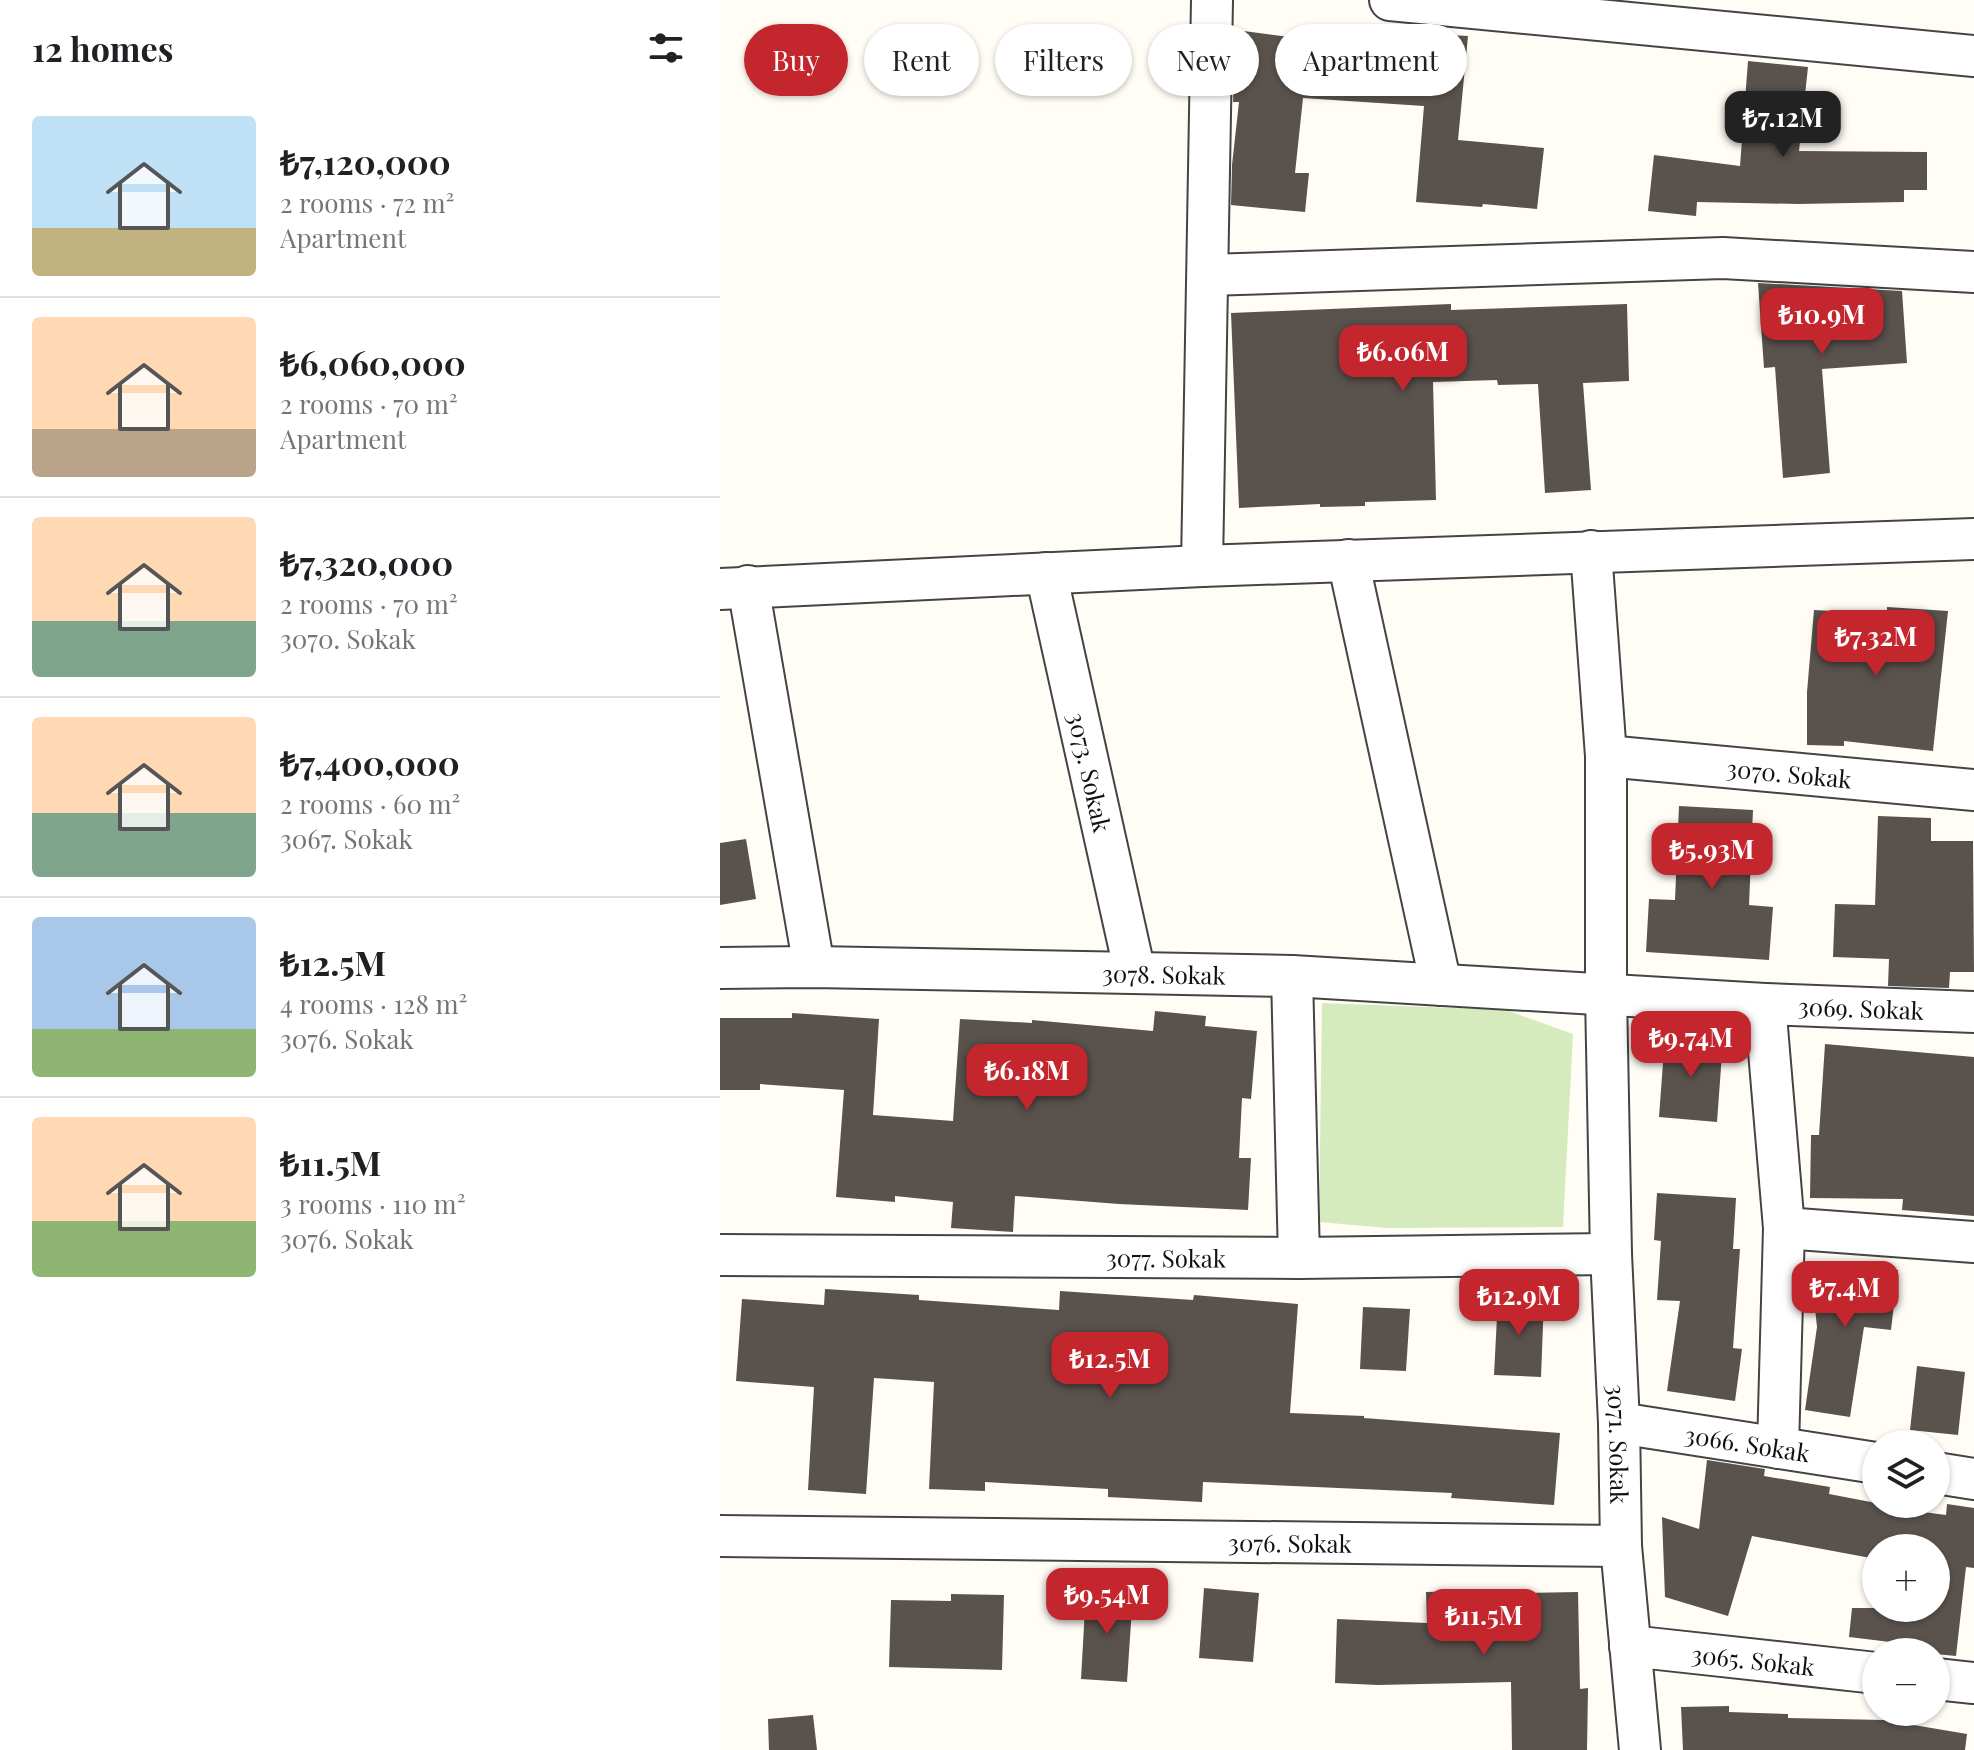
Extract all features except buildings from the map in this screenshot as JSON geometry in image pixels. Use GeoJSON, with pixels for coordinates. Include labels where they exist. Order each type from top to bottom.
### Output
{"type":"FeatureCollection","features":[{"type":"Feature","properties":{"kind":"street"},"geometry":{"type":"LineString","coordinates":[[1202,566],[1212,0]]}},
{"type":"Feature","properties":{"kind":"street"},"geometry":{"type":"LineString","coordinates":[[1390,0],[1974,56]]}},
{"type":"Feature","properties":{"kind":"street"},"geometry":{"type":"LineString","coordinates":[[1208,275],[1723,258],[1974,272]]}},
{"type":"Feature","properties":{"kind":"street"},"geometry":{"type":"LineString","coordinates":[[814,967],[734,588],[1348,560],[1974,539]]}},
{"type":"Feature","properties":{"kind":"street","name":"3071. Sokak"},"geometry":{"type":"LineString","coordinates":[[1591,551],[1606,756],[1606,994],[1621,1546],[1640,1750]]}},
{"type":"Feature","properties":{"kind":"street"},"geometry":{"type":"LineString","coordinates":[[1348,560],[1441,985]]}},
{"type":"Feature","properties":{"kind":"street","name":"3073. Sokak"},"geometry":{"type":"LineString","coordinates":[[1046,573],[1135,973]]}},
{"type":"Feature","properties":{"kind":"street","name":"3070. Sokak"},"geometry":{"type":"LineString","coordinates":[[1606,756],[1974,790]]}},
{"type":"Feature","properties":{"kind":"street","name":"3078. Sokak"},"geometry":{"type":"LineString","coordinates":[[720,968],[1292,976],[1606,994]]}},
{"type":"Feature","properties":{"kind":"street"},"geometry":{"type":"LineString","coordinates":[[1292,976],[1299,1258]]}},
{"type":"Feature","properties":{"kind":"street","name":"3069. Sokak"},"geometry":{"type":"LineString","coordinates":[[1606,994],[1974,1012]]}},
{"type":"Feature","properties":{"kind":"street"},"geometry":{"type":"LineString","coordinates":[[1765,1004],[1784,1228],[1778,1448]]}},
{"type":"Feature","properties":{"kind":"street"},"geometry":{"type":"LineString","coordinates":[[1784,1228],[1974,1242]]}},
{"type":"Feature","properties":{"kind":"street","name":"3077. Sokak"},"geometry":{"type":"LineString","coordinates":[[720,1255],[1299,1258],[1611,1254]]}},
{"type":"Feature","properties":{"kind":"street","name":"3066. Sokak"},"geometry":{"type":"LineString","coordinates":[[1619,1423],[1862,1461]]}},
{"type":"Feature","properties":{"kind":"street"},"geometry":{"type":"LineString","coordinates":[[1950,1475],[1974,1479]]}},
{"type":"Feature","properties":{"kind":"street","name":"3076. Sokak"},"geometry":{"type":"LineString","coordinates":[[720,1536],[1621,1546]]}},
{"type":"Feature","properties":{"kind":"street","name":"3065. Sokak"},"geometry":{"type":"LineString","coordinates":[[1630,1646],[1862,1671]]}},
{"type":"Feature","properties":{"kind":"street"},"geometry":{"type":"LineString","coordinates":[[1950,1680],[1974,1683]]}},
{"type":"Feature","properties":{"kind":"green space"},"geometry":{"type":"Polygon","coordinates":[[[1322,1003],[1506,1010],[1573,1034],[1563,1227],[1387,1228],[1319,1222],[1322,1003]]]}}]}
